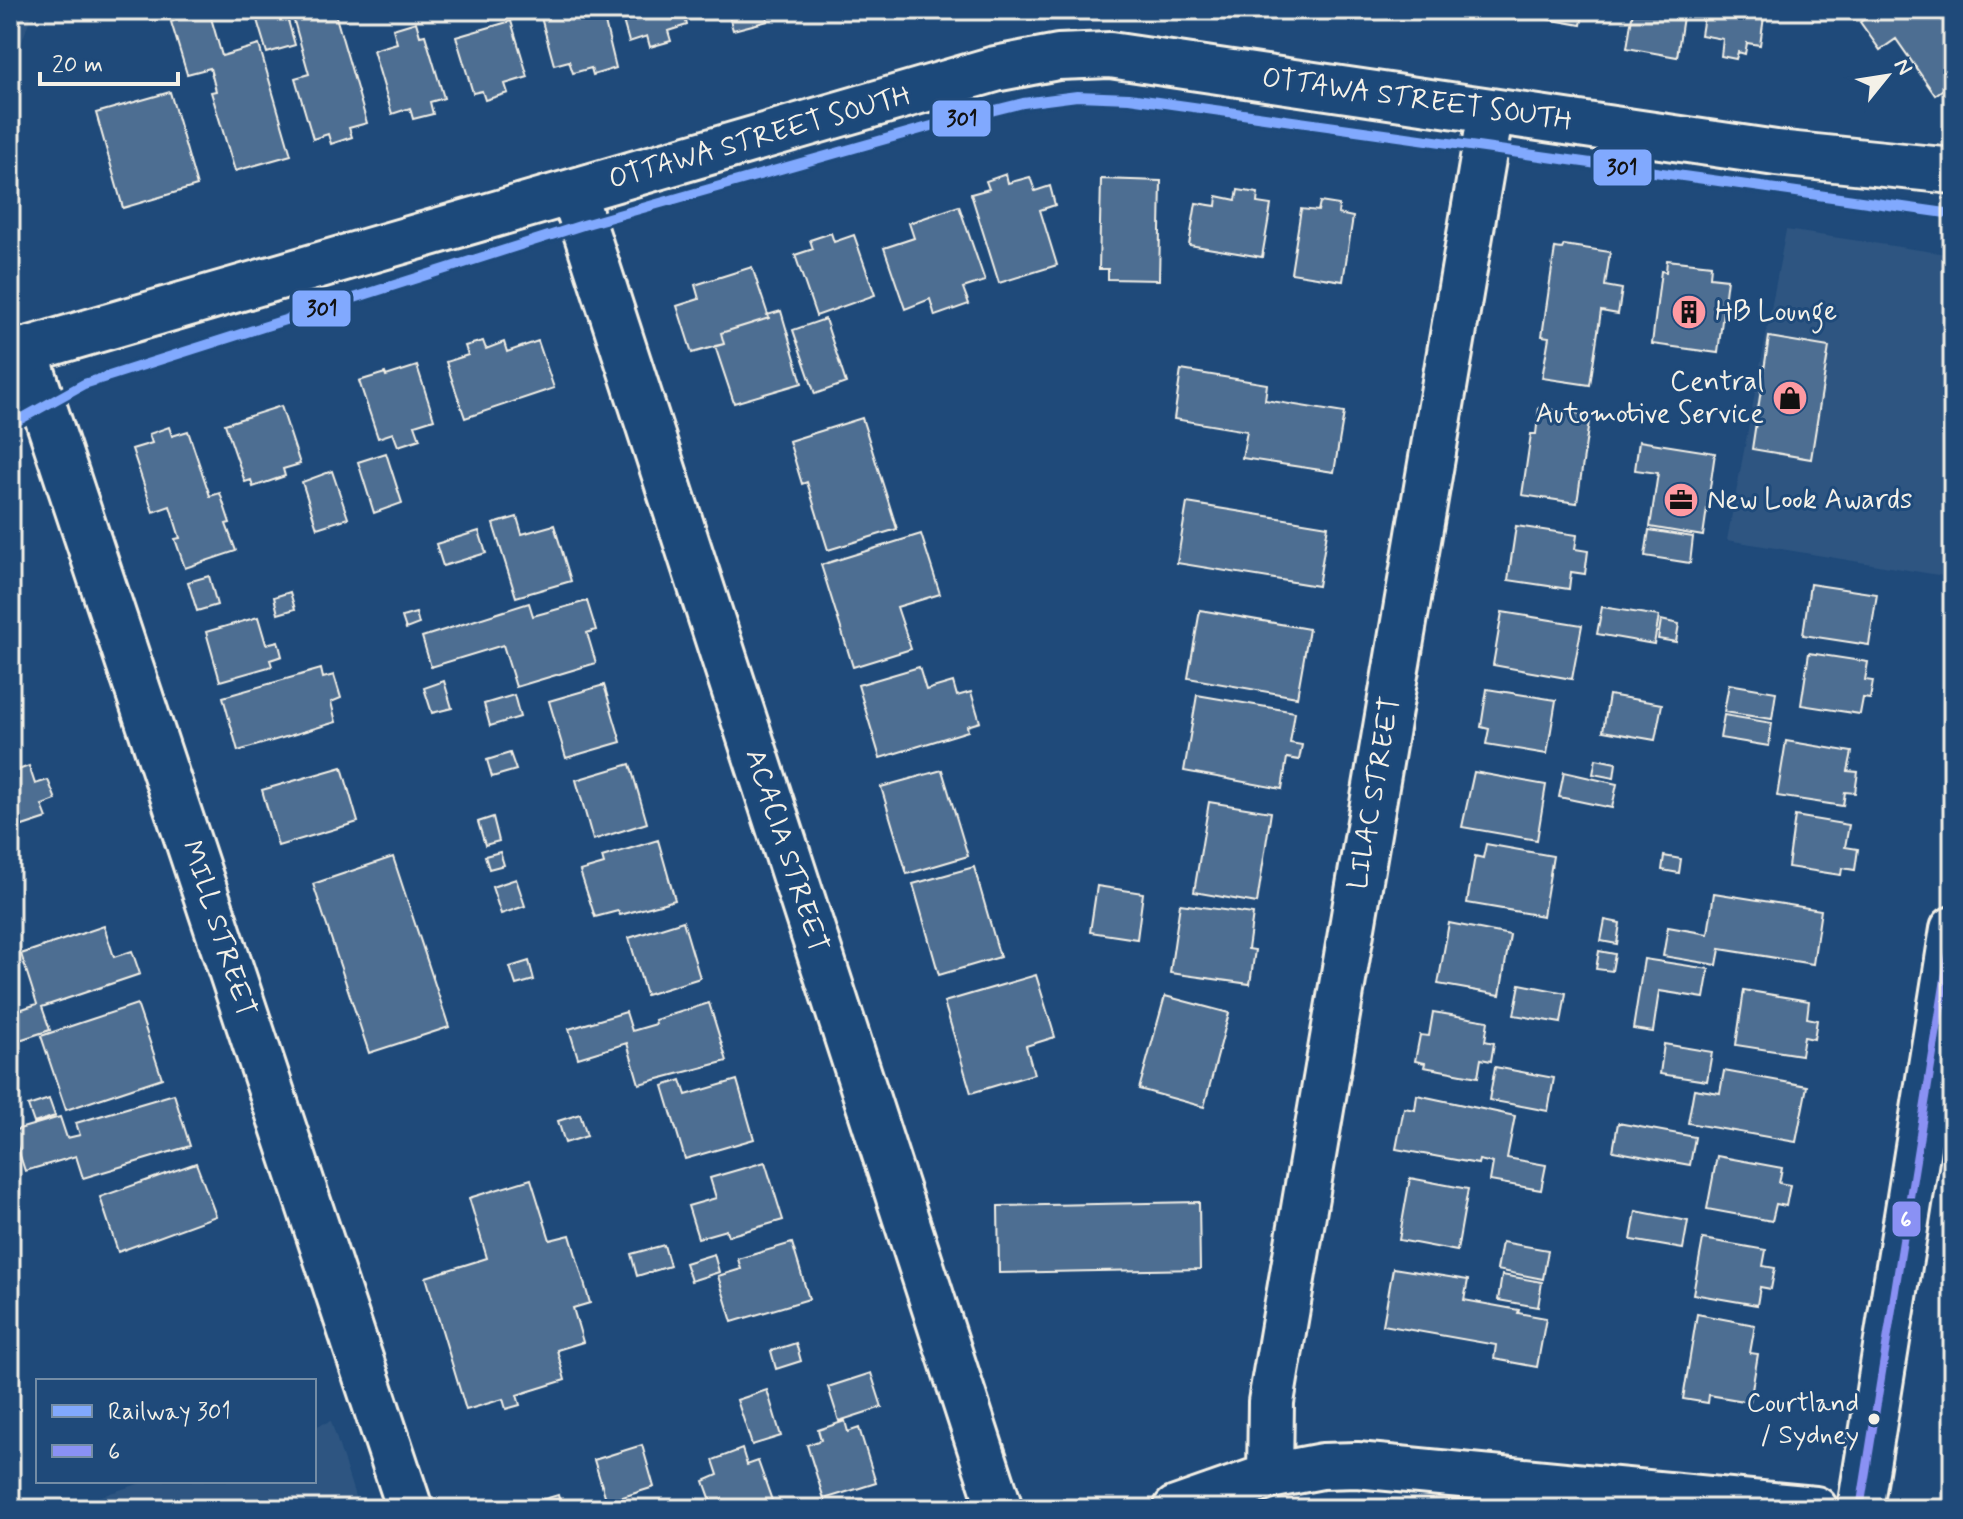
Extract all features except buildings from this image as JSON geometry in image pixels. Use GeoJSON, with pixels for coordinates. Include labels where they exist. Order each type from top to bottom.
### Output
{"type":"FeatureCollection","features":[{"type":"Feature","properties":{"kind":"street","name":"OTTAWA STREET SOUTH"},"geometry":{"type":"LineString","coordinates":[[18,353],[995,69],[1058,57],[1110,55],[1776,153],[1953,171]]}},
{"type":"Feature","properties":{"kind":"street","name":"LILAC STREET"},"geometry":{"type":"LineString","coordinates":[[1270,1476],[1271,1402],[1491,112]]}},
{"type":"Feature","properties":{"kind":"street","name":"ACACIA STREET"},"geometry":{"type":"LineString","coordinates":[[573,192],[1000,1509]]}},
{"type":"Feature","properties":{"kind":"street","name":"MILL STREET"},"geometry":{"type":"LineString","coordinates":[[18,353],[410,1509]]}},
{"type":"Feature","properties":{"kind":"street"},"geometry":{"type":"LineString","coordinates":[[1860,1509],[1953,929]]}},
{"type":"Feature","properties":{"kind":"street"},"geometry":{"type":"LineString","coordinates":[[1176,1509],[1270,1476],[1322,1466],[1357,1465],[1815,1509]]}},
{"type":"Feature","properties":{"kind":"shaded area"},"geometry":{"type":"Polygon","coordinates":[[[10,10],[33,10],[10,76],[10,10]]]}},
{"type":"Feature","properties":{"kind":"shaded area"},"geometry":{"type":"Polygon","coordinates":[[[1786,230],[1953,255],[1953,526],[1944,576],[1727,540],[1786,230]]]}},
{"type":"Feature","properties":{"kind":"shaded area"},"geometry":{"type":"Polygon","coordinates":[[[331,1421],[359,1509],[62,1509],[141,1483],[316,1483],[316,1426],[331,1421]]]}},
{"type":"Feature","properties":{"kind":"rail line","name":"301"},"geometry":{"type":"LineString","coordinates":[[10,425],[84,384],[583,225],[935,125],[1023,103],[1077,96],[1129,98],[1953,214]]}},
{"type":"Feature","properties":{"kind":"transit line","name":"6"},"geometry":{"type":"LineString","coordinates":[[1860,1509],[1953,929]]}},
{"type":"Feature","properties":{"kind":"place","name":"HB Lounge"},"geometry":{"type":"Point","coordinates":[1689,312]}},
{"type":"Feature","properties":{"kind":"place","name":"Central Automotive Service"},"geometry":{"type":"Point","coordinates":[1790,398]}},
{"type":"Feature","properties":{"kind":"place","name":"New Look Awards"},"geometry":{"type":"Point","coordinates":[1681,500]}},
{"type":"Feature","properties":{"kind":"place","name":"Courtland / Sydney"},"geometry":{"type":"Point","coordinates":[1874,1419]}}]}
